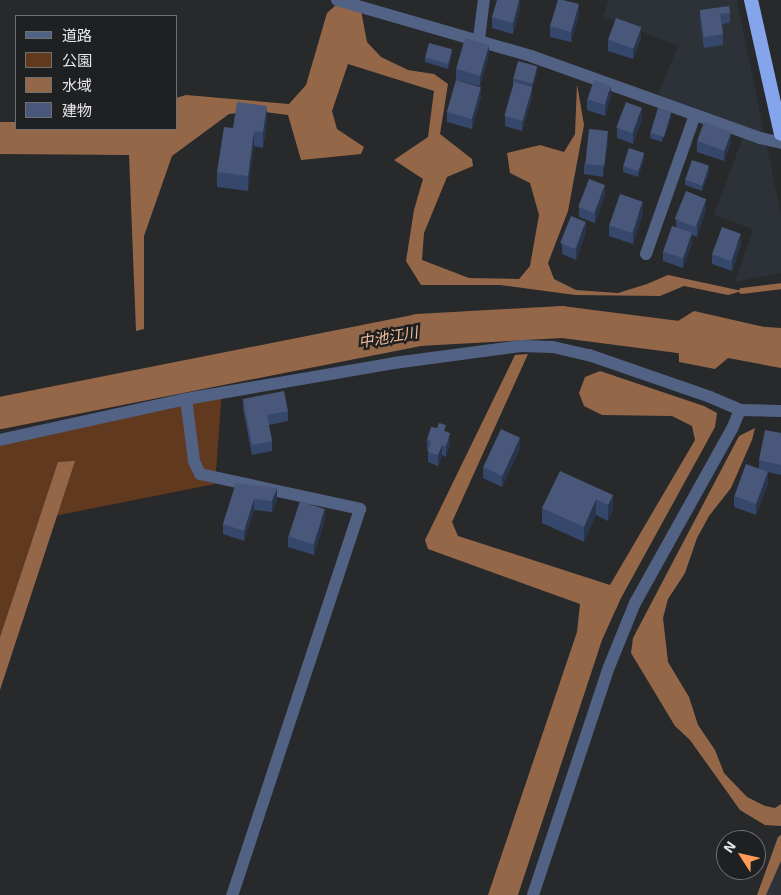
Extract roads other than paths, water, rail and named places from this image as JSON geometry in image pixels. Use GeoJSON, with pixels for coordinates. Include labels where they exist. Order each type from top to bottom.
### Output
{"type":"FeatureCollection","features":[{"type":"Feature","properties":{"kind":"highway"},"geometry":{"type":"LineString","coordinates":[[751,0],[781,134]]}},
{"type":"Feature","properties":{"kind":"street"},"geometry":{"type":"LineString","coordinates":[[337,0],[479,39],[695,116],[760,138],[781,143]]}},
{"type":"Feature","properties":{"kind":"street"},"geometry":{"type":"LineString","coordinates":[[479,39],[484,0]]}},
{"type":"Feature","properties":{"kind":"street"},"geometry":{"type":"LineString","coordinates":[[646,254],[695,116]]}},
{"type":"Feature","properties":{"kind":"street"},"geometry":{"type":"LineString","coordinates":[[0,440],[186,399],[394,363],[520,346],[553,347],[589,355],[710,397],[740,410],[781,410]]}},
{"type":"Feature","properties":{"kind":"street"},"geometry":{"type":"LineString","coordinates":[[186,399],[194,461],[200,474],[360,510],[232,895]]}},
{"type":"Feature","properties":{"kind":"street"},"geometry":{"type":"LineString","coordinates":[[533,895],[609,667],[635,603],[732,430],[740,410]]}},
{"type":"Feature","properties":{"kind":"water"},"geometry":{"type":"Polygon","coordinates":[[[359,0],[367,42],[381,57],[408,70],[434,74],[448,84],[440,134],[472,159],[473,166],[447,177],[424,233],[422,260],[469,278],[519,279],[530,266],[539,215],[530,183],[510,173],[507,153],[540,145],[564,152],[575,134],[577,84],[584,125],[568,211],[548,263],[554,279],[576,290],[618,293],[668,275],[742,291],[728,295],[684,286],[660,296],[575,295],[500,285],[421,285],[406,261],[414,210],[423,179],[394,160],[428,137],[434,91],[348,64],[332,111],[337,129],[364,147],[361,154],[301,160],[288,115],[257,111],[229,114],[172,156],[144,236],[144,329],[136,331],[129,155],[0,154],[0,122],[15,122],[15,130],[178,130],[178,97],[186,95],[289,104],[306,85],[327,13],[338,3],[359,0]]]}},
{"type":"Feature","properties":{"kind":"water"},"geometry":{"type":"Polygon","coordinates":[[[694,311],[781,331],[781,368],[728,358],[715,369],[679,362],[678,321],[694,311]]]}},
{"type":"Feature","properties":{"kind":"water"},"geometry":{"type":"Polygon","coordinates":[[[528,354],[452,522],[458,536],[610,585],[695,440],[692,426],[672,416],[602,415],[584,406],[579,393],[585,377],[600,371],[704,406],[717,413],[715,427],[621,598],[602,640],[518,895],[488,895],[577,632],[580,604],[428,549],[425,540],[515,355],[528,354]]]}},
{"type":"Feature","properties":{"kind":"water"},"geometry":{"type":"Polygon","coordinates":[[[755,428],[752,440],[731,488],[709,516],[697,538],[685,573],[668,599],[663,618],[668,662],[689,697],[698,725],[715,750],[724,773],[747,797],[765,806],[775,808],[781,804],[781,826],[765,825],[740,810],[690,740],[675,726],[631,653],[633,638],[739,436],[755,428]]]}},
{"type":"Feature","properties":{"kind":"water"},"geometry":{"type":"Polygon","coordinates":[[[75,461],[0,690],[0,637],[58,462],[75,461]]]}},
{"type":"Feature","properties":{"kind":"water"},"geometry":{"type":"Polygon","coordinates":[[[781,835],[781,861],[766,895],[757,895],[762,880],[766,880],[766,870],[778,837],[781,835]]]}},
{"type":"Feature","properties":{"kind":"waterway"},"geometry":{"type":"LineString","coordinates":[[742,291],[781,286]]}},
{"type":"Feature","properties":{"kind":"waterway","name":"中池江川"},"geometry":{"type":"LineString","coordinates":[[0,413],[418,330],[562,322],[695,339],[781,344]]}}]}
